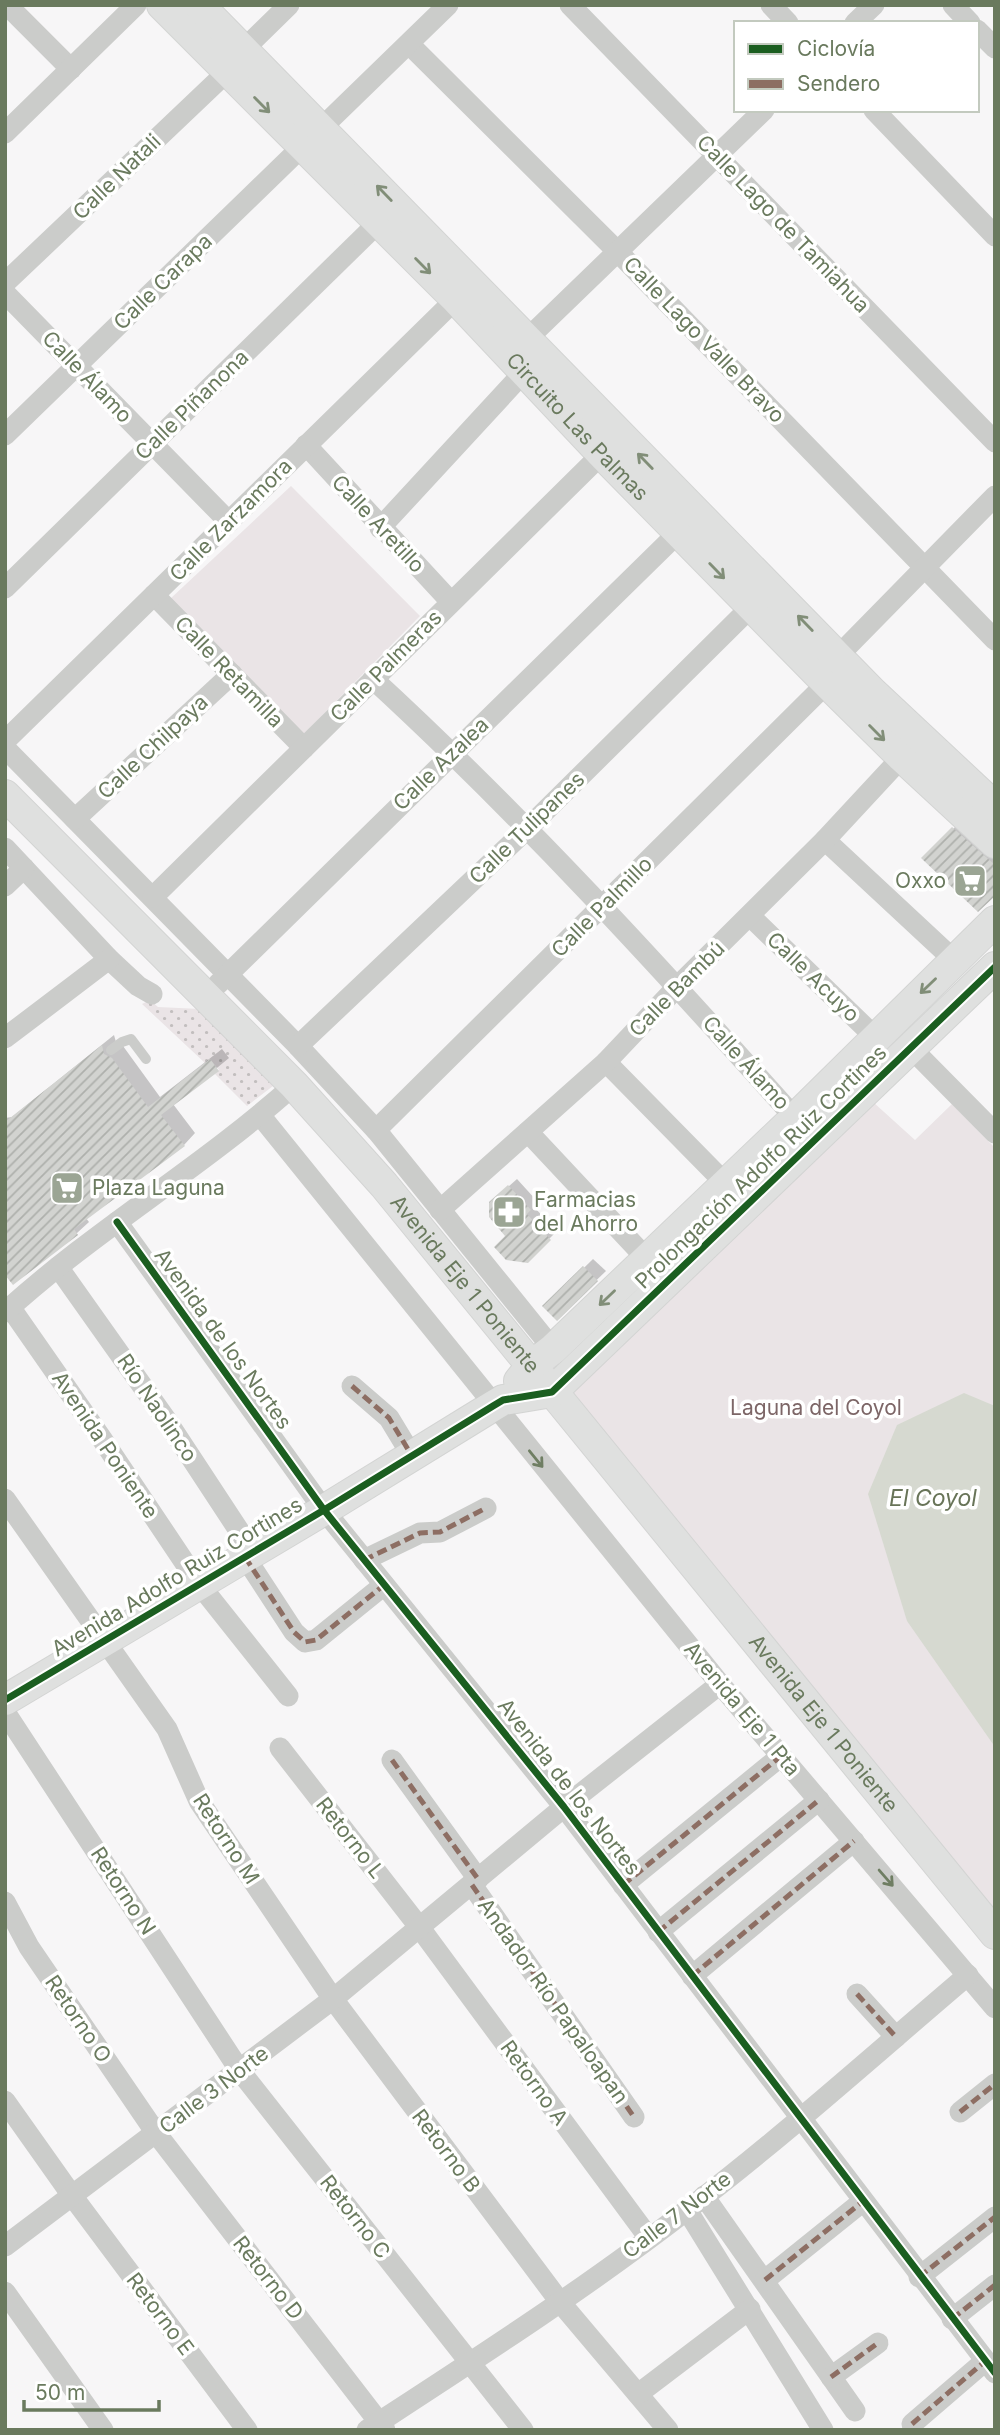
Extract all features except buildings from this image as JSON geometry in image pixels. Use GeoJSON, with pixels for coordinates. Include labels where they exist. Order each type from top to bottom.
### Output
{"type":"FeatureCollection","features":[{"type":"Feature","properties":{"kind":"street"},"geometry":{"type":"LineString","coordinates":[[7,5],[71,69]]}},
{"type":"Feature","properties":{"kind":"street"},"geometry":{"type":"LineString","coordinates":[[5,133],[136,5]]}},
{"type":"Feature","properties":{"kind":"street","name":"Circuito Las Palmas"},"geometry":{"type":"LineString","coordinates":[[162,5],[236,60],[313,138],[526,340],[679,532],[752,606],[901,721],[995,807]]}},
{"type":"Feature","properties":{"kind":"street","name":"Circuito Las Palmas"},"geometry":{"type":"LineString","coordinates":[[199,5],[236,60]]}},
{"type":"Feature","properties":{"kind":"street","name":"Calle Natali"},"geometry":{"type":"LineString","coordinates":[[5,283],[236,60],[289,5]]}},
{"type":"Feature","properties":{"kind":"street","name":"Calle Carapa"},"geometry":{"type":"LineString","coordinates":[[5,435],[448,5]]}},
{"type":"Feature","properties":{"kind":"street","name":"Calle Lago de Tamiahua"},"geometry":{"type":"LineString","coordinates":[[570,5],[995,442]]}},
{"type":"Feature","properties":{"kind":"street"},"geometry":{"type":"LineString","coordinates":[[771,5],[786,21]]}},
{"type":"Feature","properties":{"kind":"street"},"geometry":{"type":"LineString","coordinates":[[857,21],[874,5]]}},
{"type":"Feature","properties":{"kind":"street"},"geometry":{"type":"LineString","coordinates":[[953,5],[968,21]]}},
{"type":"Feature","properties":{"kind":"street"},"geometry":{"type":"LineString","coordinates":[[979,32],[995,48]]}},
{"type":"Feature","properties":{"kind":"street","name":"Calle Lago Valle Bravo"},"geometry":{"type":"LineString","coordinates":[[409,44],[617,251],[995,640]]}},
{"type":"Feature","properties":{"kind":"street"},"geometry":{"type":"LineString","coordinates":[[526,340],[762,112]]}},
{"type":"Feature","properties":{"kind":"street"},"geometry":{"type":"LineString","coordinates":[[876,112],[995,236]]}},
{"type":"Feature","properties":{"kind":"street","name":"Circuito Las Palmas"},"geometry":{"type":"LineString","coordinates":[[313,138],[379,222],[524,372],[611,445],[832,670],[902,757],[995,843]]}},
{"type":"Feature","properties":{"kind":"street","name":"Calle Piñanona"},"geometry":{"type":"LineString","coordinates":[[5,588],[379,222]]}},
{"type":"Feature","properties":{"kind":"street","name":"Calle Álamo"},"geometry":{"type":"LineString","coordinates":[[5,293],[229,522]]}},
{"type":"Feature","properties":{"kind":"street","name":"Calle Zarzamora"},"geometry":{"type":"LineString","coordinates":[[5,741],[456,299]]}},
{"type":"Feature","properties":{"kind":"street"},"geometry":{"type":"LineString","coordinates":[[380,528],[524,372]]}},
{"type":"Feature","properties":{"kind":"street","name":"Calle Aretillo"},"geometry":{"type":"LineString","coordinates":[[306,445],[451,602]]}},
{"type":"Feature","properties":{"kind":"street","name":"Calle Palmeras"},"geometry":{"type":"LineString","coordinates":[[152,897],[611,445]]}},
{"type":"Feature","properties":{"kind":"street","name":"Calle Palmillo"},"geometry":{"type":"LineString","coordinates":[[376,1130],[603,905],[832,670],[924,567],[995,496]]}},
{"type":"Feature","properties":{"kind":"street","name":"Calle Azalea"},"geometry":{"type":"LineString","coordinates":[[205,998],[679,532]]}},
{"type":"Feature","properties":{"kind":"street","name":"Calle Retamilla"},"geometry":{"type":"LineString","coordinates":[[155,595],[304,748]]}},
{"type":"Feature","properties":{"kind":"street","name":"Calle Tulipanes"},"geometry":{"type":"LineString","coordinates":[[298,1046],[528,828],[752,606]]}},
{"type":"Feature","properties":{"kind":"street","name":"Calle Chilpaya"},"geometry":{"type":"LineString","coordinates":[[75,819],[232,674]]}},
{"type":"Feature","properties":{"kind":"street","name":"Calle Álamo"},"geometry":{"type":"LineString","coordinates":[[373,679],[453,752],[603,905],[677,987],[786,1126]]}},
{"type":"Feature","properties":{"kind":"street","name":"Avenida Eje 1 Poniente"},"geometry":{"type":"LineString","coordinates":[[5,748],[298,1046],[376,1130],[440,1210],[542,1358],[552,1392],[995,1934]]}},
{"type":"Feature","properties":{"kind":"street","name":"Calle Bambú"},"geometry":{"type":"LineString","coordinates":[[440,1210],[606,1062],[677,987],[825,840],[902,757]]}},
{"type":"Feature","properties":{"kind":"street","name":"Avenida Eje 1 Poniente"},"geometry":{"type":"LineString","coordinates":[[5,795],[294,1085],[542,1358]]}},
{"type":"Feature","properties":{"kind":"street"},"geometry":{"type":"LineString","coordinates":[[825,840],[954,960]]}},
{"type":"Feature","properties":{"kind":"street"},"geometry":{"type":"LineString","coordinates":[[5,848],[109,959],[131,980],[152,994]]}},
{"type":"Feature","properties":{"kind":"street"},"geometry":{"type":"LineString","coordinates":[[5,886],[24,867]]}},
{"type":"Feature","properties":{"kind":"street","name":"Calle Acuyo"},"geometry":{"type":"LineString","coordinates":[[750,916],[875,1037]]}},
{"type":"Feature","properties":{"kind":"street","name":"Prolongación Adolfo Ruiz Cortines"},"geometry":{"type":"LineString","coordinates":[[542,1358],[726,1184],[995,921]]}},
{"type":"Feature","properties":{"kind":"street"},"geometry":{"type":"LineString","coordinates":[[5,1038],[109,959]]}},
{"type":"Feature","properties":{"kind":"street","name":"Prolongación Adolfo Ruiz Cortines"},"geometry":{"type":"LineString","coordinates":[[552,1392],[910,1047],[991,976]]}},
{"type":"Feature","properties":{"kind":"street"},"geometry":{"type":"LineString","coordinates":[[910,1047],[995,1133]]}},
{"type":"Feature","properties":{"kind":"street"},"geometry":{"type":"LineString","coordinates":[[606,1062],[726,1184]]}},
{"type":"Feature","properties":{"kind":"street"},"geometry":{"type":"LineString","coordinates":[[8,1310],[58,1267],[260,1115],[294,1085]]}},
{"type":"Feature","properties":{"kind":"street","name":"Avenida Eje 1 Pta"},"geometry":{"type":"LineString","coordinates":[[260,1115],[498,1403],[720,1684],[995,2008]]}},
{"type":"Feature","properties":{"kind":"street"},"geometry":{"type":"LineString","coordinates":[[786,1126],[798,1156]]}},
{"type":"Feature","properties":{"kind":"street"},"geometry":{"type":"LineString","coordinates":[[528,1132],[652,1254],[681,1269]]}},
{"type":"Feature","properties":{"kind":"street","name":"Avenida de los Nortes"},"geometry":{"type":"LineString","coordinates":[[117,1222],[324,1510],[564,1807],[919,2277],[991,2366]]}},
{"type":"Feature","properties":{"kind":"street","name":"Río Naolinco"},"geometry":{"type":"LineString","coordinates":[[58,1267],[165,1418],[294,1632],[305,1642],[316,1640],[384,1585]]}},
{"type":"Feature","properties":{"kind":"street","name":"Avenida Poniente"},"geometry":{"type":"LineString","coordinates":[[8,1310],[102,1439],[199,1584]]}},
{"type":"Feature","properties":{"kind":"street","name":"Avenida Adolfo Ruiz Cortines"},"geometry":{"type":"LineString","coordinates":[[5,1700],[498,1403],[542,1358]]}},
{"type":"Feature","properties":{"kind":"street"},"geometry":{"type":"LineString","coordinates":[[352,1385],[389,1418],[412,1456]]}},
{"type":"Feature","properties":{"kind":"street","name":"Avenida Adolfo Ruiz Cortines"},"geometry":{"type":"LineString","coordinates":[[498,1403],[552,1392]]}},
{"type":"Feature","properties":{"kind":"street","name":"Retorno M"},"geometry":{"type":"LineString","coordinates":[[5,1499],[167,1729],[199,1801],[332,1999]]}},
{"type":"Feature","properties":{"kind":"street"},"geometry":{"type":"LineString","coordinates":[[365,1560],[420,1534],[440,1532],[486,1508]]}},
{"type":"Feature","properties":{"kind":"street"},"geometry":{"type":"LineString","coordinates":[[199,1584],[288,1696]]}},
{"type":"Feature","properties":{"kind":"street","name":"Calle 3 Norte"},"geometry":{"type":"LineString","coordinates":[[5,2246],[332,1999],[564,1807],[720,1684]]}},
{"type":"Feature","properties":{"kind":"street","name":"Retorno N"},"geometry":{"type":"LineString","coordinates":[[5,1712],[240,2071]]}},
{"type":"Feature","properties":{"kind":"street","name":"Retorno L"},"geometry":{"type":"LineString","coordinates":[[279,1748],[420,1928]]}},
{"type":"Feature","properties":{"kind":"street"},"geometry":{"type":"LineString","coordinates":[[623,1885],[781,1756]]}},
{"type":"Feature","properties":{"kind":"street","name":"Andador Río Papaloapan"},"geometry":{"type":"LineString","coordinates":[[392,1760],[635,2117]]}},
{"type":"Feature","properties":{"kind":"street"},"geometry":{"type":"LineString","coordinates":[[658,1932],[819,1800]]}},
{"type":"Feature","properties":{"kind":"street"},"geometry":{"type":"LineString","coordinates":[[692,1976],[854,1841]]}},
{"type":"Feature","properties":{"kind":"street","name":"Retorno O"},"geometry":{"type":"LineString","coordinates":[[5,1902],[29,1947],[156,2133]]}},
{"type":"Feature","properties":{"kind":"street","name":"Retorno A"},"geometry":{"type":"LineString","coordinates":[[420,1928],[649,2238]]}},
{"type":"Feature","properties":{"kind":"street","name":"Calle 7 Norte"},"geometry":{"type":"LineString","coordinates":[[377,2427],[560,2302],[687,2210],[968,1975]]}},
{"type":"Feature","properties":{"kind":"street"},"geometry":{"type":"LineString","coordinates":[[857,1994],[896,2037]]}},
{"type":"Feature","properties":{"kind":"street","name":"Retorno B"},"geometry":{"type":"LineString","coordinates":[[332,1999],[560,2302],[668,2430]]}},
{"type":"Feature","properties":{"kind":"street","name":"Retorno C"},"geometry":{"type":"LineString","coordinates":[[240,2071],[523,2430]]}},
{"type":"Feature","properties":{"kind":"street"},"geometry":{"type":"LineString","coordinates":[[960,2112],[995,2084]]}},
{"type":"Feature","properties":{"kind":"street","name":"Retorno E"},"geometry":{"type":"LineString","coordinates":[[5,2101],[73,2197],[247,2430]]}},
{"type":"Feature","properties":{"kind":"street","name":"Retorno D"},"geometry":{"type":"LineString","coordinates":[[156,2133],[377,2427]]}},
{"type":"Feature","properties":{"kind":"street"},"geometry":{"type":"LineString","coordinates":[[704,2196],[855,2411]]}},
{"type":"Feature","properties":{"kind":"street"},"geometry":{"type":"LineString","coordinates":[[765,2280],[862,2202]]}},
{"type":"Feature","properties":{"kind":"street"},"geometry":{"type":"LineString","coordinates":[[687,2210],[823,2430]]}},
{"type":"Feature","properties":{"kind":"street"},"geometry":{"type":"LineString","coordinates":[[919,2277],[995,2217]]}},
{"type":"Feature","properties":{"kind":"street"},"geometry":{"type":"LineString","coordinates":[[952,2319],[995,2286]]}},
{"type":"Feature","properties":{"kind":"street"},"geometry":{"type":"LineString","coordinates":[[5,2291],[103,2430]]}},
{"type":"Feature","properties":{"kind":"street"},"geometry":{"type":"LineString","coordinates":[[638,2395],[750,2309]]}},
{"type":"Feature","properties":{"kind":"street"},"geometry":{"type":"LineString","coordinates":[[831,2377],[878,2343]]}},
{"type":"Feature","properties":{"kind":"street"},"geometry":{"type":"LineString","coordinates":[[912,2424],[991,2366]]}},
{"type":"Feature","properties":{"kind":"lane"},"geometry":{"type":"LineString","coordinates":[[111,1050],[131,1039],[146,1059]]}},
{"type":"Feature","properties":{"kind":"green space"},"geometry":{"type":"Polygon","coordinates":[[[291,486],[420,616],[302,736],[170,599],[291,486]]]}},
{"type":"Feature","properties":{"kind":"green space"},"geometry":{"type":"Polygon","coordinates":[[[150,1000],[158,1007],[200,1009],[273,1086],[247,1106],[215,1074],[219,1070],[210,1059],[205,1063],[142,1004],[150,1000]]]}},
{"type":"Feature","properties":{"kind":"green space","name":"Laguna del Coyol"},"geometry":{"type":"Polygon","coordinates":[[[873,1102],[915,1140],[952,1104],[995,1148],[995,1912],[572,1394],[873,1102]]]}},
{"type":"Feature","properties":{"kind":"water","name":"El Coyol"},"geometry":{"type":"Polygon","coordinates":[[[964,1393],[995,1406],[995,1747],[907,1621],[868,1494],[897,1425],[964,1393]]]}},
{"type":"Feature","properties":{"kind":"marked path"},"geometry":{"type":"LineString","coordinates":[[352,1386],[389,1418],[412,1456]]}},
{"type":"Feature","properties":{"kind":"marked path"},"geometry":{"type":"LineString","coordinates":[[364,1560],[420,1533],[440,1532],[486,1508]]}},
{"type":"Feature","properties":{"kind":"marked path"},"geometry":{"type":"LineString","coordinates":[[245,1557],[294,1632],[305,1642],[316,1640],[384,1585]]}},
{"type":"Feature","properties":{"kind":"marked path"},"geometry":{"type":"LineString","coordinates":[[623,1885],[781,1756]]}},
{"type":"Feature","properties":{"kind":"marked path"},"geometry":{"type":"LineString","coordinates":[[392,1760],[478,1879]]}},
{"type":"Feature","properties":{"kind":"marked path"},"geometry":{"type":"LineString","coordinates":[[658,1932],[819,1800]]}},
{"type":"Feature","properties":{"kind":"marked path"},"geometry":{"type":"LineString","coordinates":[[692,1976],[854,1841]]}},
{"type":"Feature","properties":{"kind":"marked path"},"geometry":{"type":"LineString","coordinates":[[472,1885],[634,2117]]}},
{"type":"Feature","properties":{"kind":"marked path"},"geometry":{"type":"LineString","coordinates":[[857,1994],[896,2037]]}},
{"type":"Feature","properties":{"kind":"marked path"},"geometry":{"type":"LineString","coordinates":[[960,2112],[995,2084]]}},
{"type":"Feature","properties":{"kind":"marked path"},"geometry":{"type":"LineString","coordinates":[[765,2280],[862,2202]]}},
{"type":"Feature","properties":{"kind":"marked path"},"geometry":{"type":"LineString","coordinates":[[919,2277],[995,2217]]}},
{"type":"Feature","properties":{"kind":"marked path"},"geometry":{"type":"LineString","coordinates":[[952,2319],[995,2285]]}},
{"type":"Feature","properties":{"kind":"marked path"},"geometry":{"type":"LineString","coordinates":[[831,2377],[878,2343]]}},
{"type":"Feature","properties":{"kind":"marked path"},"geometry":{"type":"LineString","coordinates":[[912,2424],[984,2362]]}},
{"type":"Feature","properties":{"kind":"cycle path"},"geometry":{"type":"LineString","coordinates":[[5,1700],[503,1400],[552,1392],[995,967]]}},
{"type":"Feature","properties":{"kind":"cycle path"},"geometry":{"type":"LineString","coordinates":[[117,1222],[324,1510],[564,1807],[995,2373]]}},
{"type":"Feature","properties":{"kind":"place","name":"Oxxo"},"geometry":{"type":"Point","coordinates":[970,881]}},
{"type":"Feature","properties":{"kind":"place","name":"Plaza Laguna"},"geometry":{"type":"Point","coordinates":[67,1188]}},
{"type":"Feature","properties":{"kind":"place","name":"Farmacias del Ahorro"},"geometry":{"type":"Point","coordinates":[509,1212]}}]}
